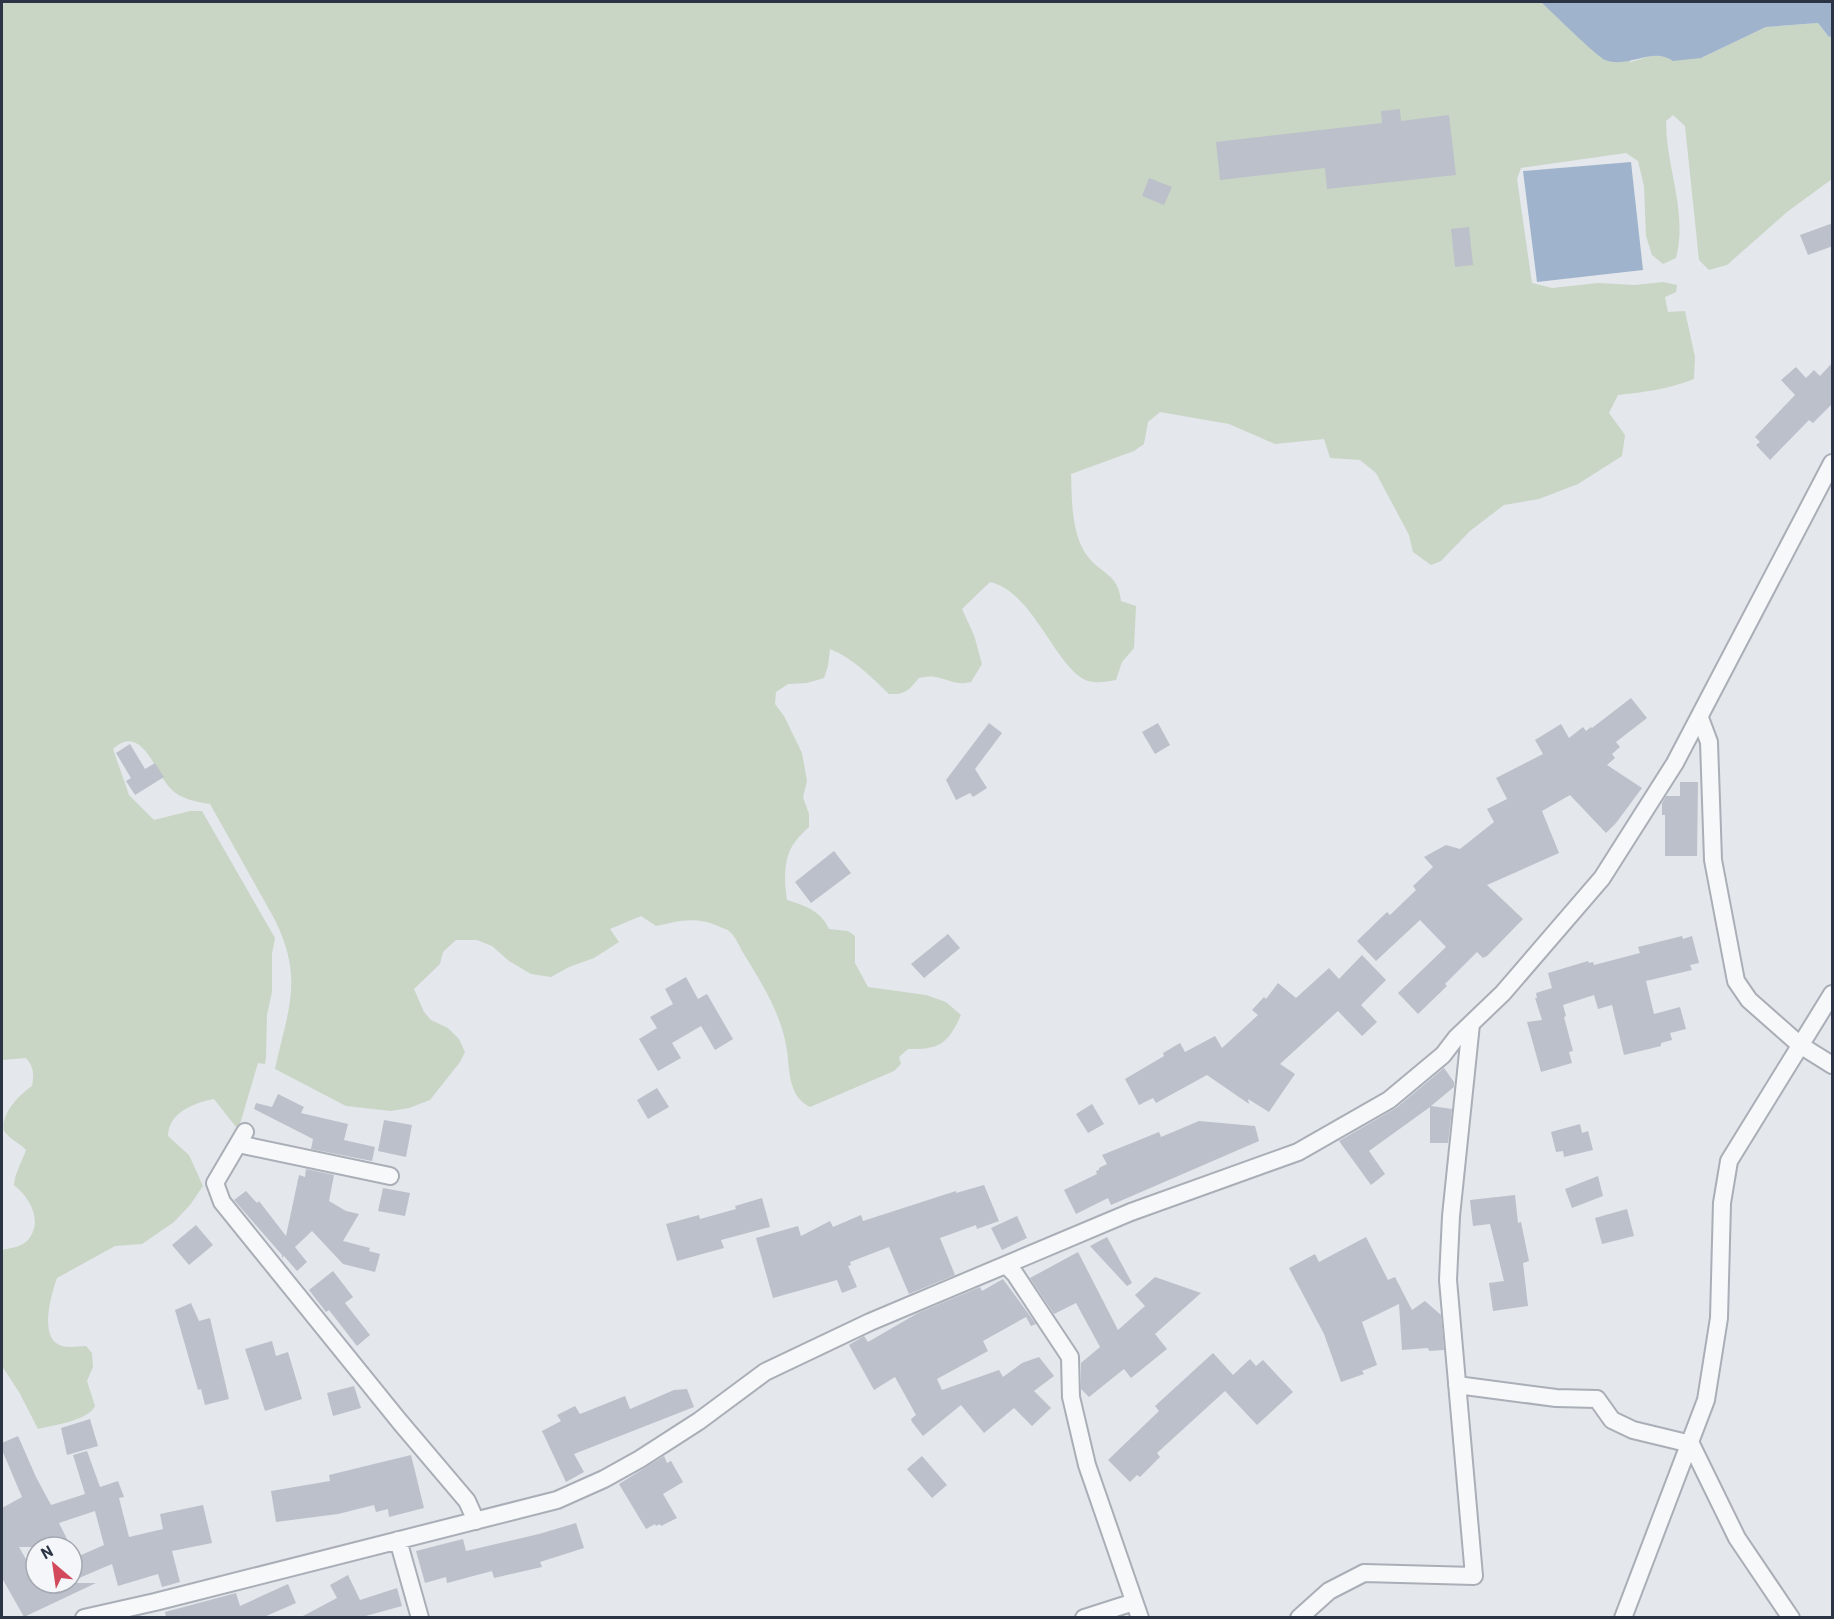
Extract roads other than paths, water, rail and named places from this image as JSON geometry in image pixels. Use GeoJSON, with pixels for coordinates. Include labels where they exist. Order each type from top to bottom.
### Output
{"type":"FeatureCollection","features":[{"type":"Feature","properties":{"kind":"street"},"geometry":{"type":"LineString","coordinates":[[90,1617],[557,1500],[604,1479],[699,1421],[765,1372],[870,1322],[1131,1212],[1298,1152],[1389,1101],[1443,1055],[1503,993],[1602,878],[1675,763],[1833,463]]}},
{"type":"Feature","properties":{"kind":"street"},"geometry":{"type":"LineString","coordinates":[[1700,718],[1710,742],[1713,860],[1736,981],[1749,1000],[1800,1045],[1833,1065]]}},
{"type":"Feature","properties":{"kind":"street"},"geometry":{"type":"LineString","coordinates":[[1623,1617],[1706,1400],[1719,1318],[1722,1203],[1729,1161],[1833,994]]}},
{"type":"Feature","properties":{"kind":"street"},"geometry":{"type":"LineString","coordinates":[[1299,1617],[1329,1591],[1364,1573],[1474,1576],[1448,1280],[1450,1237],[1471,1024]]}},
{"type":"Feature","properties":{"kind":"street"},"geometry":{"type":"LineString","coordinates":[[390,1176],[241,1138],[215,1183],[222,1202],[467,1502],[476,1521]]}},
{"type":"Feature","properties":{"kind":"street"},"geometry":{"type":"LineString","coordinates":[[1006,1265],[1016,1274],[1070,1357],[1071,1397],[1087,1465],[1137,1610],[1084,1617]]}},
{"type":"Feature","properties":{"kind":"street"},"geometry":{"type":"LineString","coordinates":[[1457,1385],[1556,1398],[1597,1399],[1612,1420],[1633,1430],[1691,1444]]}},
{"type":"Feature","properties":{"kind":"street"},"geometry":{"type":"LineString","coordinates":[[1691,1444],[1737,1538],[1791,1617]]}},
{"type":"Feature","properties":{"kind":"street"},"geometry":{"type":"LineString","coordinates":[[398,1540],[420,1617]]}},
{"type":"Feature","properties":{"kind":"water"},"geometry":{"type":"Polygon","coordinates":[[[1534,2],[1832,2],[1832,36],[1829,37],[1818,23],[1766,27],[1701,58],[1673,61],[1665,57],[1649,56],[1614,62],[1600,57],[1542,3],[1534,2]]]}},
{"type":"Feature","properties":{"kind":"water"},"geometry":{"type":"Polygon","coordinates":[[[1631,162],[1643,270],[1537,282],[1523,171],[1631,162]]]}}]}
